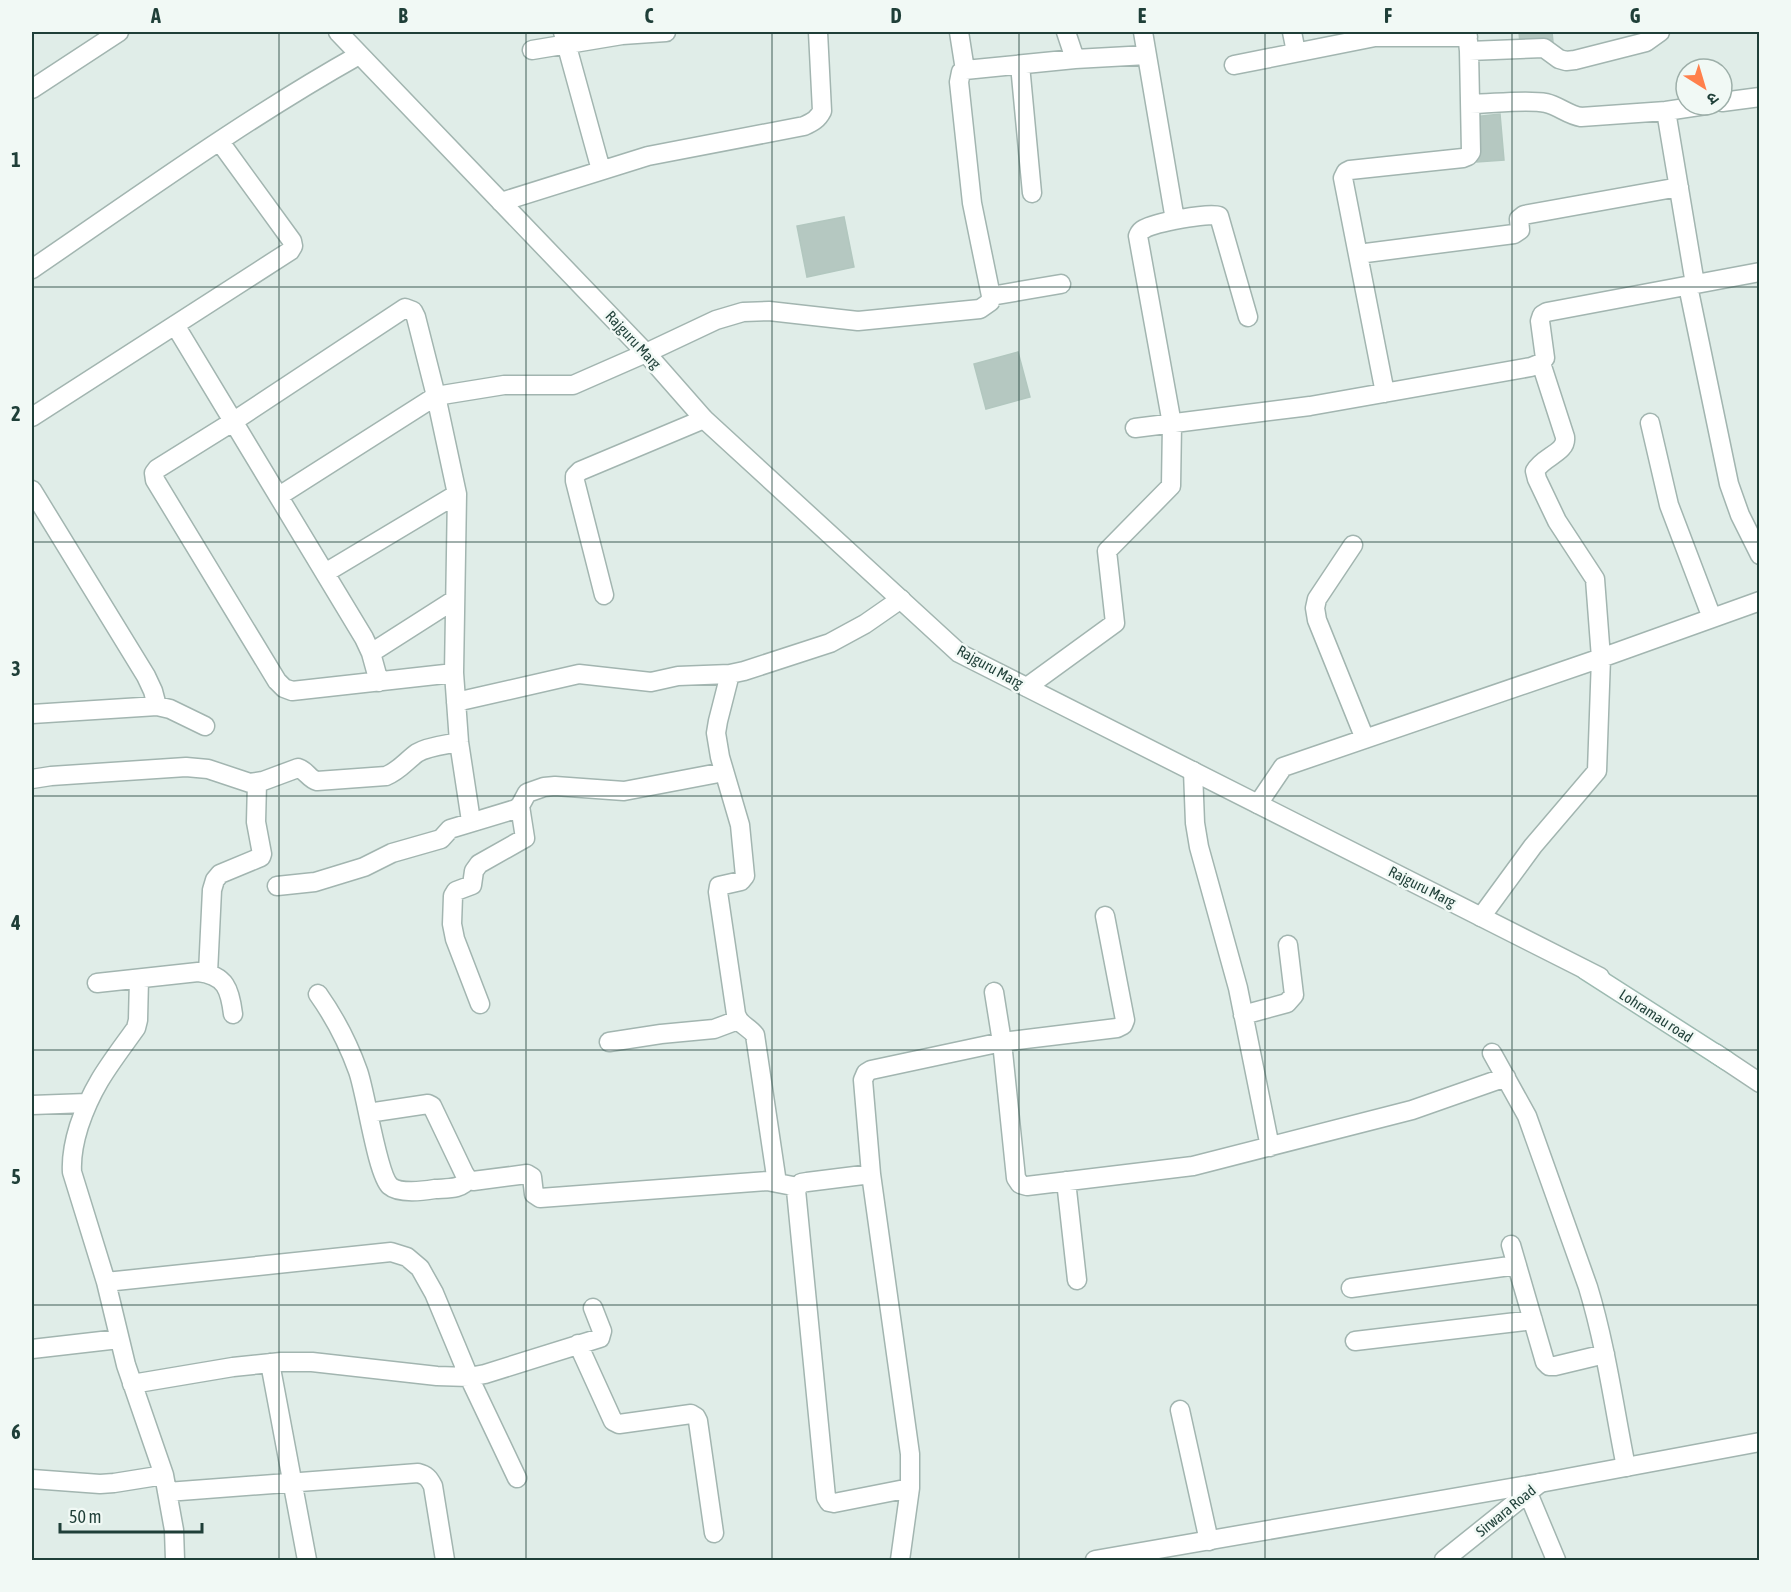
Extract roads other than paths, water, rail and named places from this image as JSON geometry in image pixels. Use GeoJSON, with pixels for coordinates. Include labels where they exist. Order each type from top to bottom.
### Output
{"type":"FeatureCollection","features":[{"type":"Feature","properties":{"kind":"street"},"geometry":{"type":"LineString","coordinates":[[32,89],[119,32]]}},
{"type":"Feature","properties":{"kind":"street","name":"Rajguru Marg"},"geometry":{"type":"LineString","coordinates":[[338,32],[646,353],[704,418],[959,653],[1586,970]]}},
{"type":"Feature","properties":{"kind":"street"},"geometry":{"type":"LineString","coordinates":[[532,50],[565,38],[666,32]]}},
{"type":"Feature","properties":{"kind":"street"},"geometry":{"type":"LineString","coordinates":[[501,202],[665,152],[804,126],[813,122],[822,111],[818,32]]}},
{"type":"Feature","properties":{"kind":"street"},"geometry":{"type":"LineString","coordinates":[[958,32],[965,70]]}},
{"type":"Feature","properties":{"kind":"street"},"geometry":{"type":"LineString","coordinates":[[1066,32],[1075,59]]}},
{"type":"Feature","properties":{"kind":"street"},"geometry":{"type":"LineString","coordinates":[[1143,32],[1175,220]]}},
{"type":"Feature","properties":{"kind":"street"},"geometry":{"type":"LineString","coordinates":[[1292,32],[1296,52]]}},
{"type":"Feature","properties":{"kind":"street"},"geometry":{"type":"LineString","coordinates":[[1234,65],[1375,37],[1468,40],[1544,48],[1566,61],[1646,42],[1660,32]]}},
{"type":"Feature","properties":{"kind":"street"},"geometry":{"type":"LineString","coordinates":[[565,38],[601,170]]}},
{"type":"Feature","properties":{"kind":"street"},"geometry":{"type":"LineString","coordinates":[[1385,393],[1342,178],[1350,170],[1468,156],[1471,152],[1468,40]]}},
{"type":"Feature","properties":{"kind":"street"},"geometry":{"type":"LineString","coordinates":[[32,269],[296,91],[359,55]]}},
{"type":"Feature","properties":{"kind":"street"},"geometry":{"type":"LineString","coordinates":[[279,496],[436,396],[504,385],[573,385],[716,320],[743,312],[769,311],[872,321],[980,309],[990,302],[991,296],[972,204],[959,82],[961,72],[1020,64],[1147,55]]}},
{"type":"Feature","properties":{"kind":"street"},"geometry":{"type":"LineString","coordinates":[[1020,64],[1032,193]]}},
{"type":"Feature","properties":{"kind":"street"},"geometry":{"type":"LineString","coordinates":[[1734,100],[1760,97]]}},
{"type":"Feature","properties":{"kind":"street"},"geometry":{"type":"LineString","coordinates":[[1470,104],[1541,102],[1558,107],[1573,116],[1581,117],[1674,110]]}},
{"type":"Feature","properties":{"kind":"street"},"geometry":{"type":"LineString","coordinates":[[1666,111],[1679,187],[1691,285],[1729,484],[1740,515],[1760,555]]}},
{"type":"Feature","properties":{"kind":"street"},"geometry":{"type":"LineString","coordinates":[[32,417],[290,251],[293,246],[292,242],[220,142]]}},
{"type":"Feature","properties":{"kind":"street"},"geometry":{"type":"LineString","coordinates":[[1358,254],[1514,234],[1520,230],[1519,219],[1524,215],[1679,187]]}},
{"type":"Feature","properties":{"kind":"street"},"geometry":{"type":"LineString","coordinates":[[1027,687],[1115,623],[1107,551],[1171,486],[1172,424],[1138,236],[1140,232],[1146,228],[1175,220],[1210,214],[1219,216],[1248,317]]}},
{"type":"Feature","properties":{"kind":"street"},"geometry":{"type":"LineString","coordinates":[[1135,428],[1310,406],[1531,367],[1541,363],[1545,358],[1540,321],[1542,315],[1547,312],[1760,272]]}},
{"type":"Feature","properties":{"kind":"street"},"geometry":{"type":"LineString","coordinates":[[991,296],[1061,284]]}},
{"type":"Feature","properties":{"kind":"street"},"geometry":{"type":"LineString","coordinates":[[454,674],[292,691],[284,688],[277,681],[155,480],[154,473],[405,308],[413,311],[416,317],[457,494],[454,674],[459,742],[471,821]]}},
{"type":"Feature","properties":{"kind":"street"},"geometry":{"type":"LineString","coordinates":[[175,325],[372,653],[379,682]]}},
{"type":"Feature","properties":{"kind":"street"},"geometry":{"type":"LineString","coordinates":[[1481,917],[1533,846],[1597,771],[1600,658],[1595,579],[1557,521],[1535,471],[1539,463],[1563,448],[1566,443],[1541,363]]}},
{"type":"Feature","properties":{"kind":"street"},"geometry":{"type":"LineString","coordinates":[[604,595],[574,481],[575,476],[580,471],[704,418]]}},
{"type":"Feature","properties":{"kind":"street"},"geometry":{"type":"LineString","coordinates":[[1650,423],[1669,505],[1712,618]]}},
{"type":"Feature","properties":{"kind":"street"},"geometry":{"type":"LineString","coordinates":[[32,490],[146,676],[157,706]]}},
{"type":"Feature","properties":{"kind":"street"},"geometry":{"type":"LineString","coordinates":[[325,573],[457,494]]}},
{"type":"Feature","properties":{"kind":"street"},"geometry":{"type":"LineString","coordinates":[[1353,545],[1317,599],[1316,608],[1317,620],[1365,739]]}},
{"type":"Feature","properties":{"kind":"street"},"geometry":{"type":"LineString","coordinates":[[372,653],[454,600]]}},
{"type":"Feature","properties":{"kind":"street"},"geometry":{"type":"LineString","coordinates":[[456,702],[579,674],[651,682],[678,676],[730,674],[744,671],[830,643],[865,624],[901,600]]}},
{"type":"Feature","properties":{"kind":"street"},"geometry":{"type":"LineString","coordinates":[[1258,804],[1283,766],[1760,601]]}},
{"type":"Feature","properties":{"kind":"street"},"geometry":{"type":"LineString","coordinates":[[730,674],[716,733],[724,772],[740,825],[745,876],[741,881],[723,885],[718,889],[738,1020],[754,1035],[777,1183]]}},
{"type":"Feature","properties":{"kind":"street"},"geometry":{"type":"LineString","coordinates":[[32,714],[157,706],[205,726]]}},
{"type":"Feature","properties":{"kind":"street"},"geometry":{"type":"LineString","coordinates":[[32,779],[186,767],[202,768],[245,782],[257,783],[298,768],[312,780],[317,781],[386,776],[395,772],[424,749],[459,742]]}},
{"type":"Feature","properties":{"kind":"street"},"geometry":{"type":"LineString","coordinates":[[1193,771],[1195,822],[1199,847],[1232,964],[1270,1147]]}},
{"type":"Feature","properties":{"kind":"street"},"geometry":{"type":"LineString","coordinates":[[480,1004],[455,939],[452,924],[453,896],[456,891],[472,885],[474,871],[479,864],[525,838],[520,806],[527,793],[555,786],[624,791],[724,772]]}},
{"type":"Feature","properties":{"kind":"street"},"geometry":{"type":"LineString","coordinates":[[208,973],[212,890],[215,880],[220,874],[261,857],[262,854],[256,822],[257,783]]}},
{"type":"Feature","properties":{"kind":"street"},"geometry":{"type":"LineString","coordinates":[[276,886],[315,882],[364,867],[392,853],[441,839],[447,830],[520,806]]}},
{"type":"Feature","properties":{"kind":"street"},"geometry":{"type":"LineString","coordinates":[[900,1560],[910,1488],[910,1454],[871,1174],[863,1080],[866,1073],[871,1070],[1002,1042],[1117,1028],[1123,1024],[1125,1020],[1105,916]]}},
{"type":"Feature","properties":{"kind":"street"},"geometry":{"type":"LineString","coordinates":[[1243,1014],[1287,1003],[1292,999],[1294,995],[1288,945]]}},
{"type":"Feature","properties":{"kind":"street","name":"Lohramau road"},"geometry":{"type":"LineString","coordinates":[[1586,970],[1760,1083]]}},
{"type":"Feature","properties":{"kind":"street"},"geometry":{"type":"LineString","coordinates":[[97,983],[198,972],[208,973],[216,976],[226,987],[231,996],[233,1014]]}},
{"type":"Feature","properties":{"kind":"street"},"geometry":{"type":"LineString","coordinates":[[139,978],[136,1028],[101,1075],[87,1103],[71,1157],[72,1172],[106,1282],[132,1384],[166,1483],[174,1530],[175,1560]]}},
{"type":"Feature","properties":{"kind":"street"},"geometry":{"type":"LineString","coordinates":[[994,992],[1002,1042],[1016,1178],[1020,1184],[1027,1186],[1193,1166],[1412,1110],[1506,1077]]}},
{"type":"Feature","properties":{"kind":"street"},"geometry":{"type":"LineString","coordinates":[[318,994],[342,1031],[358,1072],[386,1180],[393,1188],[412,1191],[457,1187],[468,1179]]}},
{"type":"Feature","properties":{"kind":"street"},"geometry":{"type":"LineString","coordinates":[[609,1042],[714,1029],[738,1020]]}},
{"type":"Feature","properties":{"kind":"street"},"geometry":{"type":"LineString","coordinates":[[1492,1053],[1527,1116],[1597,1316],[1626,1467]]}},
{"type":"Feature","properties":{"kind":"street"},"geometry":{"type":"LineString","coordinates":[[32,1105],[87,1103]]}},
{"type":"Feature","properties":{"kind":"street"},"geometry":{"type":"LineString","coordinates":[[368,1113],[428,1104],[432,1106],[468,1179],[473,1181],[527,1174],[532,1177],[534,1194],[540,1198],[767,1181],[798,1187]]}},
{"type":"Feature","properties":{"kind":"street"},"geometry":{"type":"LineString","coordinates":[[871,1174],[801,1183],[796,1190],[826,1497],[829,1502],[834,1503],[910,1488]]}},
{"type":"Feature","properties":{"kind":"street"},"geometry":{"type":"LineString","coordinates":[[1066,1181],[1077,1280]]}},
{"type":"Feature","properties":{"kind":"street"},"geometry":{"type":"LineString","coordinates":[[1511,1245],[1545,1362],[1549,1366],[1555,1366],[1605,1354]]}},
{"type":"Feature","properties":{"kind":"street"},"geometry":{"type":"LineString","coordinates":[[106,1282],[390,1252],[407,1257],[420,1268],[434,1293],[469,1377],[517,1478]]}},
{"type":"Feature","properties":{"kind":"street"},"geometry":{"type":"LineString","coordinates":[[1351,1288],[1517,1265]]}},
{"type":"Feature","properties":{"kind":"street"},"geometry":{"type":"LineString","coordinates":[[132,1384],[233,1367],[312,1362],[437,1376],[469,1377],[600,1338],[602,1331],[593,1308]]}},
{"type":"Feature","properties":{"kind":"street"},"geometry":{"type":"LineString","coordinates":[[1355,1341],[1533,1320]]}},
{"type":"Feature","properties":{"kind":"street"},"geometry":{"type":"LineString","coordinates":[[32,1349],[119,1339]]}},
{"type":"Feature","properties":{"kind":"street"},"geometry":{"type":"LineString","coordinates":[[579,1344],[613,1421],[619,1424],[691,1414],[696,1417],[714,1533]]}},
{"type":"Feature","properties":{"kind":"street"},"geometry":{"type":"LineString","coordinates":[[270,1363],[307,1560]]}},
{"type":"Feature","properties":{"kind":"street"},"geometry":{"type":"LineString","coordinates":[[1180,1410],[1209,1541]]}},
{"type":"Feature","properties":{"kind":"street"},"geometry":{"type":"LineString","coordinates":[[1095,1560],[1534,1488],[1626,1467],[1760,1442]]}},
{"type":"Feature","properties":{"kind":"street"},"geometry":{"type":"LineString","coordinates":[[32,1479],[107,1484],[292,1483],[424,1474],[433,1486],[445,1560]]}},
{"type":"Feature","properties":{"kind":"street"},"geometry":{"type":"LineString","coordinates":[[1534,1488],[1556,1560]]}},
{"type":"Feature","properties":{"kind":"street","name":"Sirwara Road"},"geometry":{"type":"LineString","coordinates":[[1444,1560],[1534,1488]]}}]}
